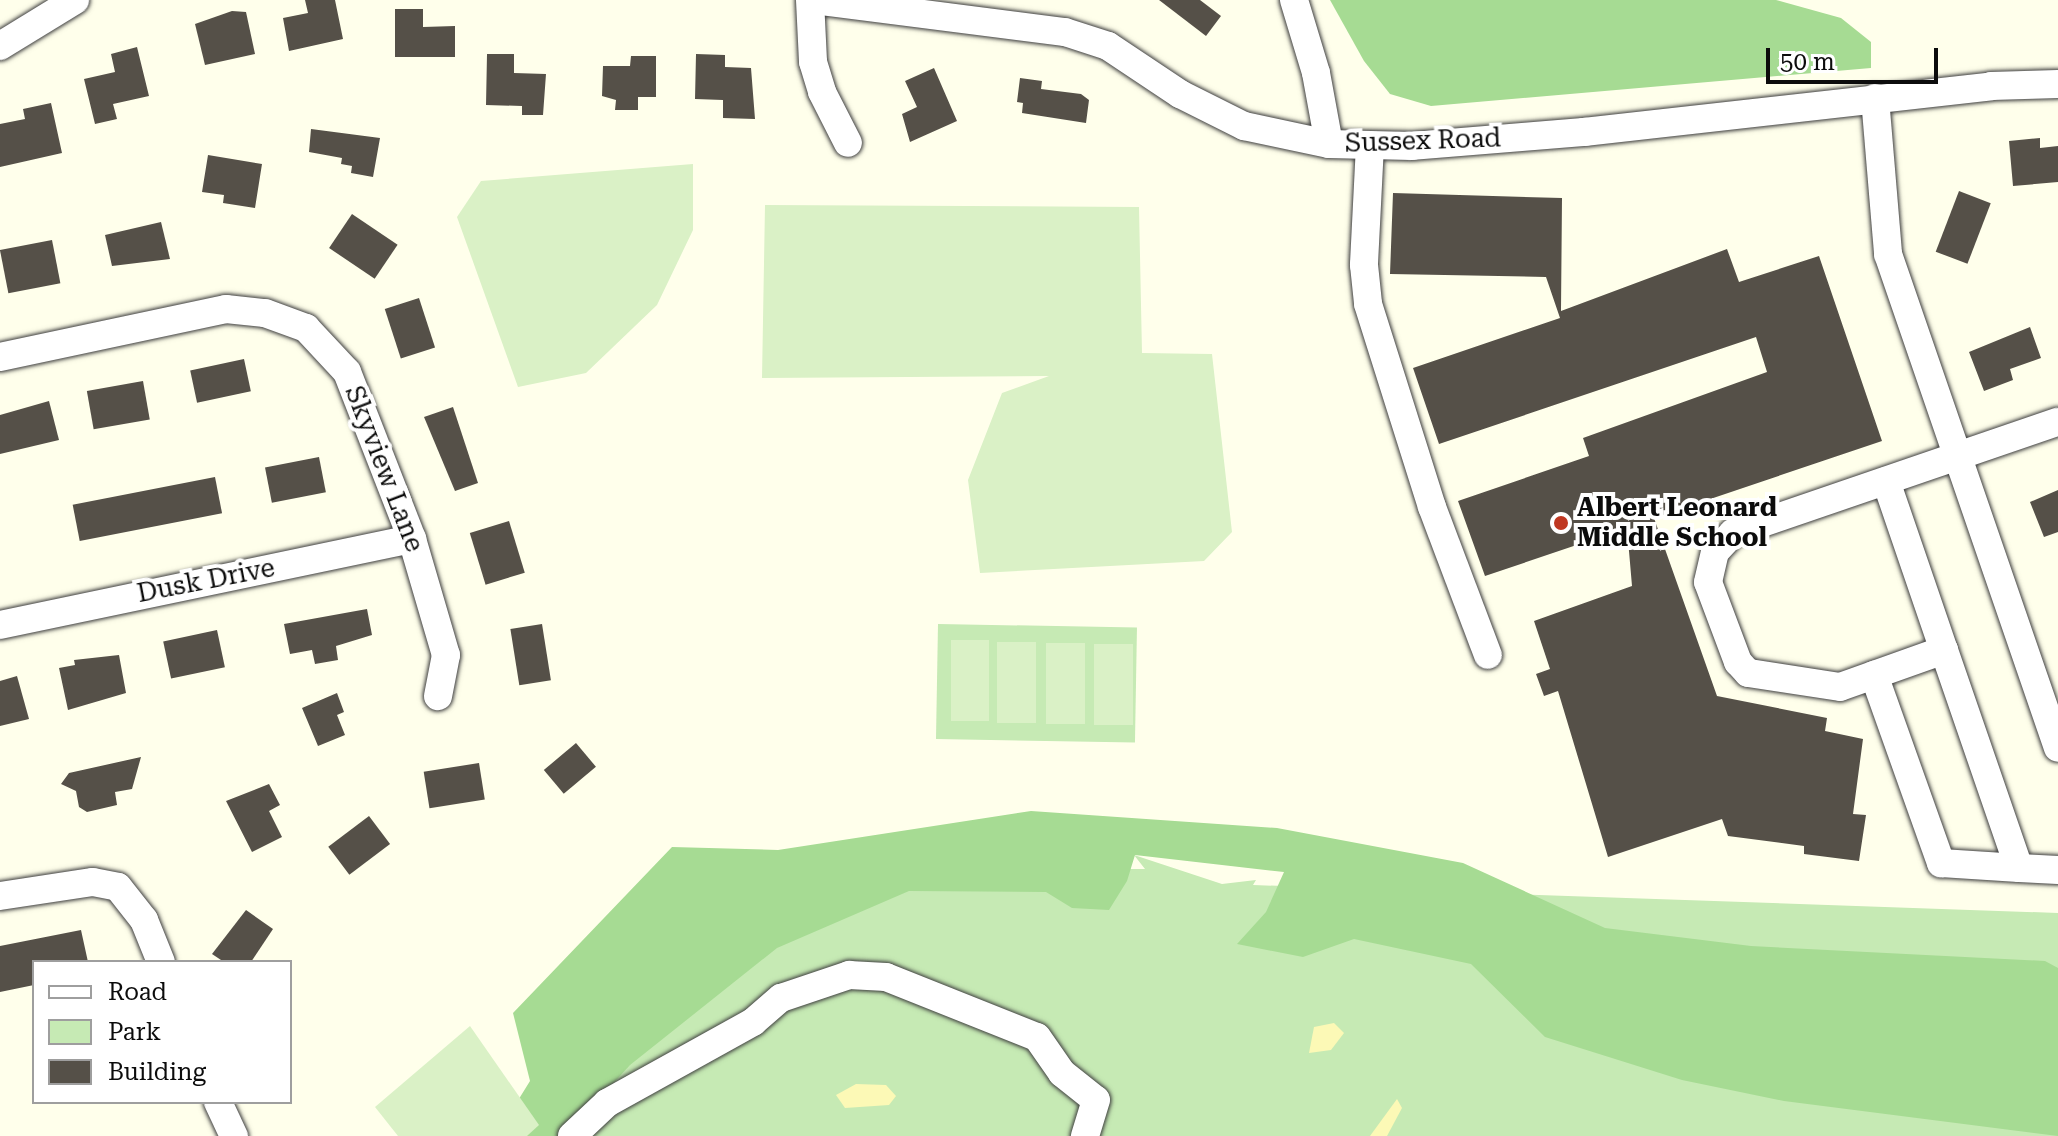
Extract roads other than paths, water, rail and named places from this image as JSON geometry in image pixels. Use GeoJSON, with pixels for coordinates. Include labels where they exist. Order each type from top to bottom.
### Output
{"type":"FeatureCollection","features":[{"type":"Feature","properties":{"kind":"street"},"geometry":{"type":"LineString","coordinates":[[0,46],[75,0]]}},
{"type":"Feature","properties":{"kind":"street"},"geometry":{"type":"LineString","coordinates":[[812,0],[813,62],[822,92],[848,143]]}},
{"type":"Feature","properties":{"kind":"street","name":"Sussex Road"},"geometry":{"type":"LineString","coordinates":[[812,0],[1065,32],[1108,46],[1180,94],[1244,126],[1329,144],[1370,145],[1584,132],[1875,98],[2058,84]]}},
{"type":"Feature","properties":{"kind":"street"},"geometry":{"type":"LineString","coordinates":[[1294,0],[1316,73],[1329,144]]}},
{"type":"Feature","properties":{"kind":"street"},"geometry":{"type":"LineString","coordinates":[[1875,98],[1888,254],[2058,748]]}},
{"type":"Feature","properties":{"kind":"street"},"geometry":{"type":"LineString","coordinates":[[1370,145],[1364,265],[1368,304],[1432,507],[1488,655]]}},
{"type":"Feature","properties":{"kind":"street","name":"Skyview Lane"},"geometry":{"type":"LineString","coordinates":[[0,357],[226,309],[288,319],[325,345],[347,372],[412,539],[446,655],[438,696]]}},
{"type":"Feature","properties":{"kind":"street"},"geometry":{"type":"LineString","coordinates":[[1944,650],[1874,675],[1822,688],[1748,673],[1738,662],[1708,582],[1715,552],[1733,533],[2058,422]]}},
{"type":"Feature","properties":{"kind":"street"},"geometry":{"type":"LineString","coordinates":[[1886,481],[2019,868]]}},
{"type":"Feature","properties":{"kind":"street","name":"Dusk Drive"},"geometry":{"type":"LineString","coordinates":[[0,625],[412,539]]}},
{"type":"Feature","properties":{"kind":"street"},"geometry":{"type":"LineString","coordinates":[[1874,675],[1941,863],[2058,870]]}},
{"type":"Feature","properties":{"kind":"street"},"geometry":{"type":"LineString","coordinates":[[0,896],[93,882],[118,887],[144,920],[160,960]]}},
{"type":"Feature","properties":{"kind":"street"},"geometry":{"type":"LineString","coordinates":[[572,1136],[607,1103],[753,1022],[781,998],[849,975],[886,977],[1037,1037],[1062,1073],[1096,1100],[1085,1136]]}},
{"type":"Feature","properties":{"kind":"street"},"geometry":{"type":"LineString","coordinates":[[219,1104],[234,1136]]}},
{"type":"Feature","properties":{"kind":"place","name":"Albert Leonard Middle School"},"geometry":{"type":"Point","coordinates":[1561,523]}}]}
